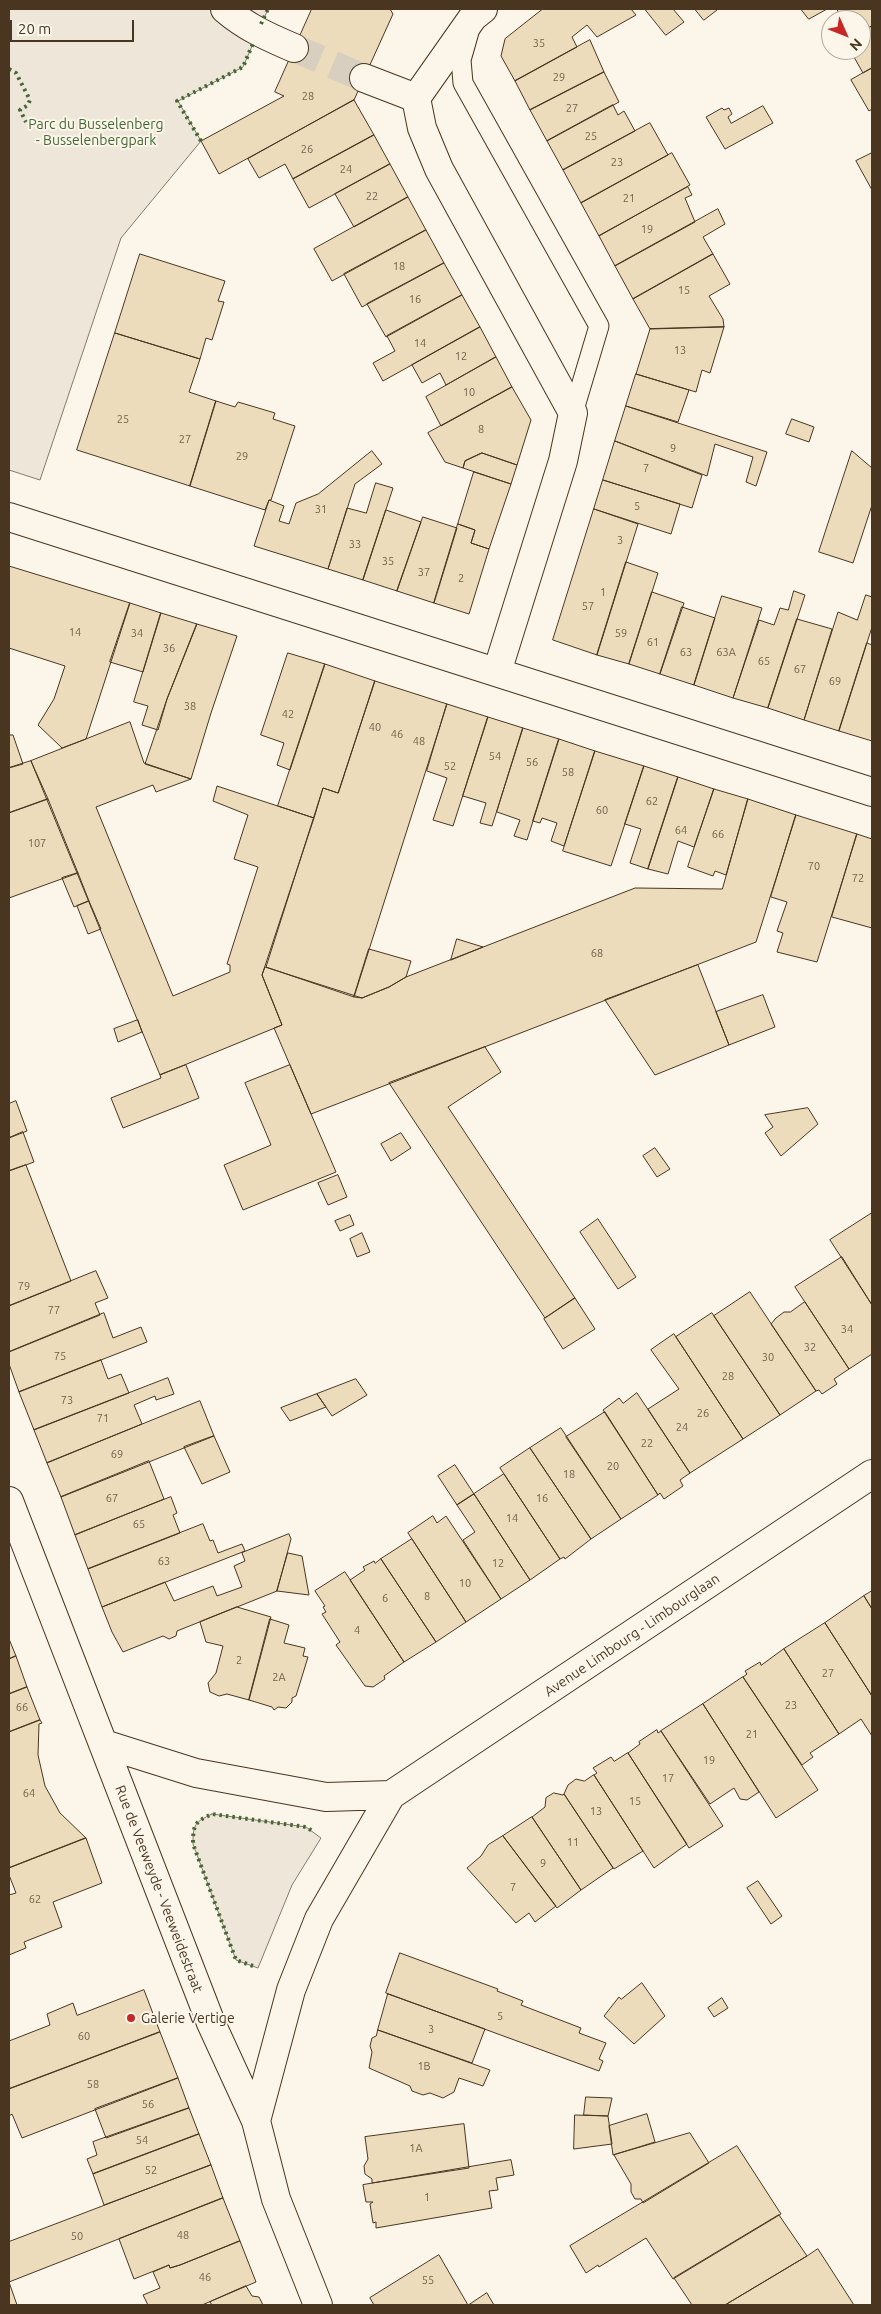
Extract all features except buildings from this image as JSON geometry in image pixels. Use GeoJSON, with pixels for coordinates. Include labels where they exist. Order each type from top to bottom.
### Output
{"type":"FeatureCollection","features":[{"type":"Feature","properties":{"kind":"street"},"geometry":{"type":"LineString","coordinates":[[225,9],[258,33],[294,48]]}},
{"type":"Feature","properties":{"kind":"street"},"geometry":{"type":"LineString","coordinates":[[478,13],[416,98],[422,128],[439,169],[573,413],[563,461],[497,672]]}},
{"type":"Feature","properties":{"kind":"street"},"geometry":{"type":"LineString","coordinates":[[364,78],[416,98]]}},
{"type":"Feature","properties":{"kind":"street"},"geometry":{"type":"LineString","coordinates":[[9,517],[872,792]]}},
{"type":"Feature","properties":{"kind":"street","name":"Avenue Limbourg - Limbourglaan"},"geometry":{"type":"LineString","coordinates":[[256,2121],[291,1990],[319,1919],[391,1795],[872,1474]]}},
{"type":"Feature","properties":{"kind":"street","name":"Rue de Veeweyde - Veeweidestraat"},"geometry":{"type":"LineString","coordinates":[[9,1501],[211,2023],[256,2121],[276,2199],[318,2305]]}},
{"type":"Feature","properties":{"kind":"street"},"geometry":{"type":"LineString","coordinates":[[104,1744],[196,1773],[316,1796],[391,1795]]}},
{"type":"Feature","properties":{"kind":"lane"},"geometry":{"type":"LineString","coordinates":[[478,13],[461,60],[464,83],[599,326],[573,413]]}},
{"type":"Feature","properties":{"kind":"green space","name":"Parc du Busselenberg - Busselenbergpark"},"geometry":{"type":"Polygon","coordinates":[[[9,9],[268,9],[243,67],[178,101],[201,141],[121,238],[40,480],[9,470],[9,9]]]}},
{"type":"Feature","properties":{"kind":"green space"},"geometry":{"type":"Polygon","coordinates":[[[212,1814],[306,1827],[321,1838],[292,1885],[258,1968],[236,1960],[193,1844],[196,1824],[212,1814]]]}},
{"type":"Feature","properties":{"kind":"tunnel"},"geometry":{"type":"LineString","coordinates":[[294,48],[364,78]]}},
{"type":"Feature","properties":{"kind":"hedge"},"geometry":{"type":"LineString","coordinates":[[261,24],[268,9]]}},
{"type":"Feature","properties":{"kind":"hedge"},"geometry":{"type":"LineString","coordinates":[[201,141],[177,101],[243,67],[254,41]]}},
{"type":"Feature","properties":{"kind":"hedge"},"geometry":{"type":"LineString","coordinates":[[9,69],[16,73],[30,100],[28,105],[20,110],[26,122]]}},
{"type":"Feature","properties":{"kind":"hedge"},"geometry":{"type":"LineString","coordinates":[[253,1966],[236,1960],[193,1844],[196,1824],[212,1814],[306,1827],[314,1832]]}},
{"type":"Feature","properties":{"kind":"place","name":"Galerie Vertige"},"geometry":{"type":"Point","coordinates":[131,2018]}}]}
